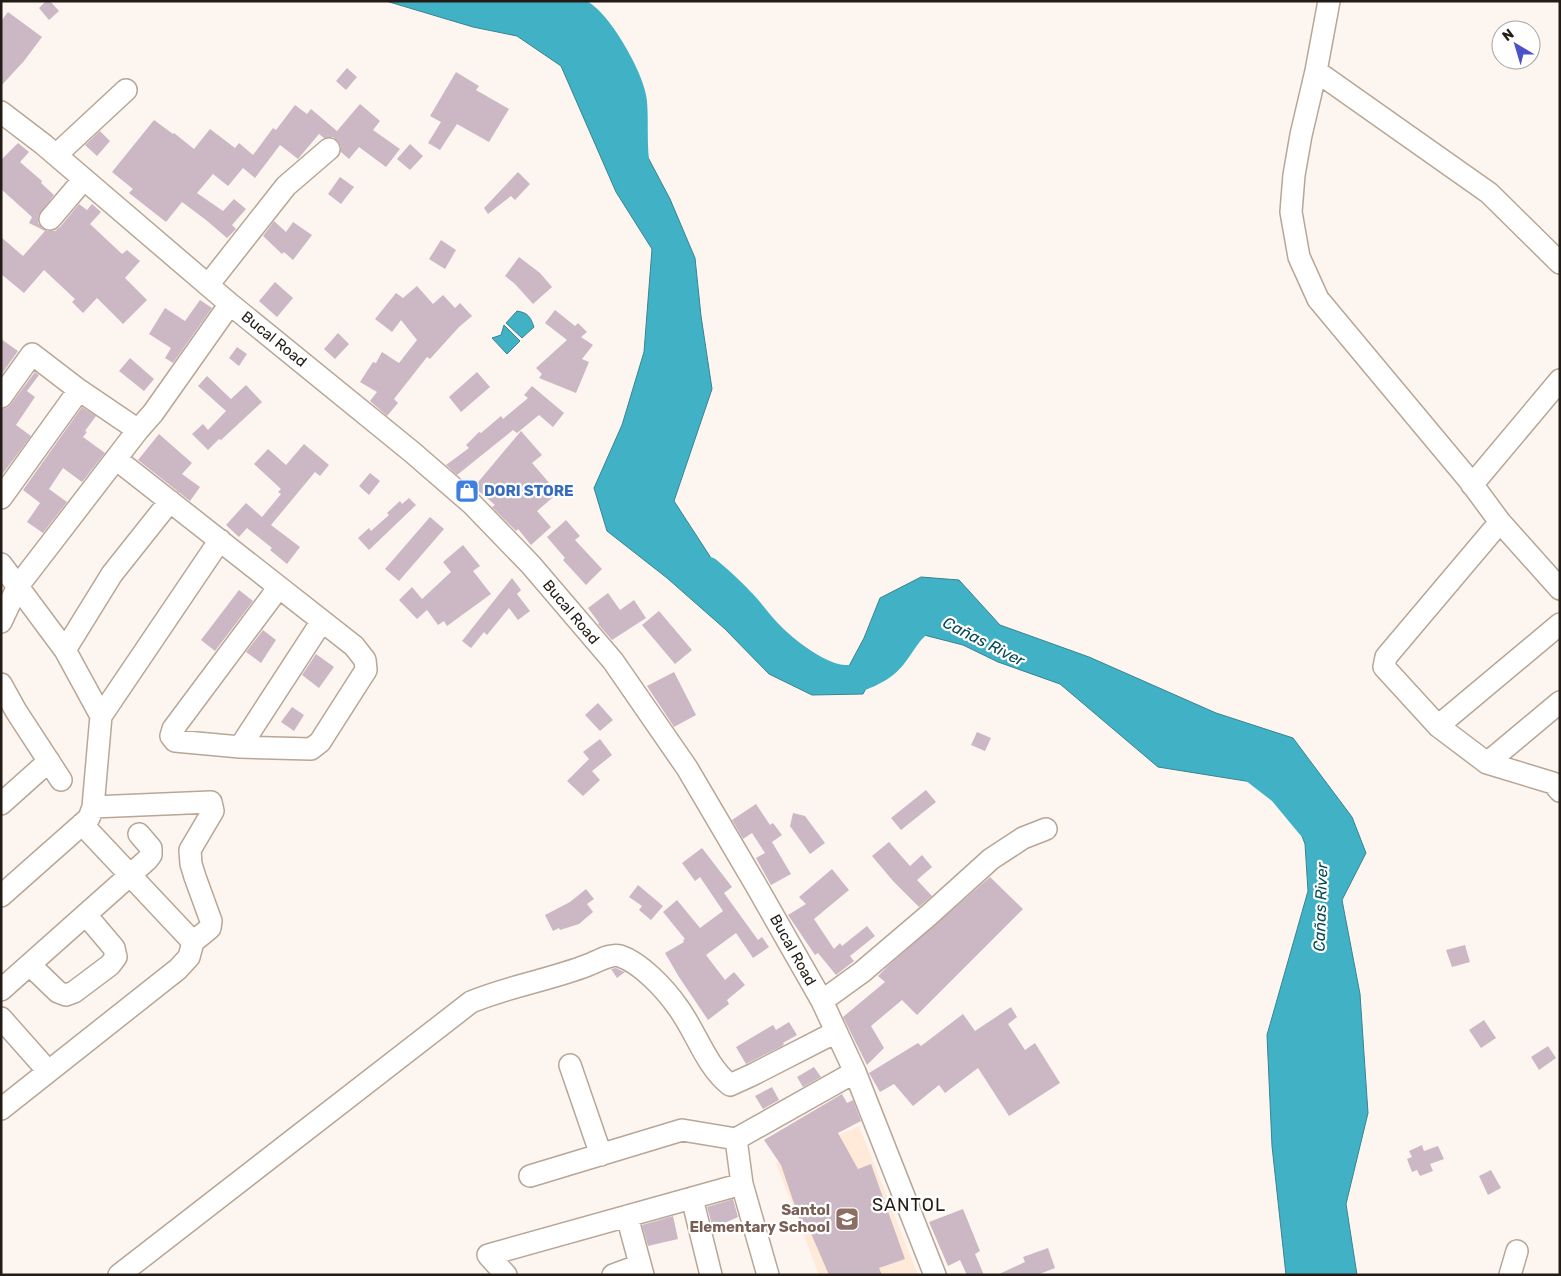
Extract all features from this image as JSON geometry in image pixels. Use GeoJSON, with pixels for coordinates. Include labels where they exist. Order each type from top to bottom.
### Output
{"type":"FeatureCollection","features":[{"type":"Feature","properties":{"kind":"street"},"geometry":{"type":"LineString","coordinates":[[1329,1],[1316,71],[1300,134],[1294,175],[1291,212],[1299,257],[1318,299],[1472,484],[1500,522],[1560,589]]}},
{"type":"Feature","properties":{"kind":"street"},"geometry":{"type":"LineString","coordinates":[[1316,71],[1489,193],[1560,263]]}},
{"type":"Feature","properties":{"kind":"street"},"geometry":{"type":"LineString","coordinates":[[56,155],[126,90]]}},
{"type":"Feature","properties":{"kind":"street","name":"Bucal Road"},"geometry":{"type":"LineString","coordinates":[[1,112],[56,155],[230,304],[412,452],[472,504],[531,565],[613,660],[687,768],[822,1001],[855,1072],[936,1275]]}},
{"type":"Feature","properties":{"kind":"street"},"geometry":{"type":"LineString","coordinates":[[208,285],[286,186],[329,150]]}},
{"type":"Feature","properties":{"kind":"street"},"geometry":{"type":"LineString","coordinates":[[50,219],[84,180]]}},
{"type":"Feature","properties":{"kind":"street"},"geometry":{"type":"LineString","coordinates":[[1,622],[18,586],[153,412],[230,304]]}},
{"type":"Feature","properties":{"kind":"street"},"geometry":{"type":"LineString","coordinates":[[1,397],[32,354],[79,390],[138,430]]}},
{"type":"Feature","properties":{"kind":"street"},"geometry":{"type":"LineString","coordinates":[[1472,484],[1560,380]]}},
{"type":"Feature","properties":{"kind":"street"},"geometry":{"type":"LineString","coordinates":[[1,498],[79,390]]}},
{"type":"Feature","properties":{"kind":"street"},"geometry":{"type":"LineString","coordinates":[[116,459],[220,540],[354,646],[365,660],[366,670],[320,742],[312,749],[240,747],[175,741],[171,736],[172,729],[279,587]]}},
{"type":"Feature","properties":{"kind":"street"},"geometry":{"type":"LineString","coordinates":[[65,650],[112,574],[170,501]]}},
{"type":"Feature","properties":{"kind":"street"},"geometry":{"type":"LineString","coordinates":[[1500,522],[1386,657],[1384,667],[1438,726],[1487,762],[1558,784]]}},
{"type":"Feature","properties":{"kind":"street"},"geometry":{"type":"LineString","coordinates":[[193,942],[130,875],[88,816],[101,716],[220,540]]}},
{"type":"Feature","properties":{"kind":"street"},"geometry":{"type":"LineString","coordinates":[[1,564],[65,650],[101,716]]}},
{"type":"Feature","properties":{"kind":"street"},"geometry":{"type":"LineString","coordinates":[[240,747],[322,621]]}},
{"type":"Feature","properties":{"kind":"street"},"geometry":{"type":"LineString","coordinates":[[1438,726],[1560,624]]}},
{"type":"Feature","properties":{"kind":"street"},"geometry":{"type":"LineString","coordinates":[[1,684],[8,718],[49,761],[61,780]]}},
{"type":"Feature","properties":{"kind":"street"},"geometry":{"type":"LineString","coordinates":[[1487,762],[1560,702]]}},
{"type":"Feature","properties":{"kind":"street"},"geometry":{"type":"LineString","coordinates":[[1,804],[49,761]]}},
{"type":"Feature","properties":{"kind":"street"},"geometry":{"type":"LineString","coordinates":[[1,896],[88,816],[211,802],[213,811],[190,850],[191,864],[211,921],[210,928],[193,942],[189,957],[178,969],[1,1109]]}},
{"type":"Feature","properties":{"kind":"street"},"geometry":{"type":"LineString","coordinates":[[822,1001],[862,972],[991,859],[1023,838],[1046,829]]}},
{"type":"Feature","properties":{"kind":"street"},"geometry":{"type":"LineString","coordinates":[[1,990],[86,915],[151,854],[151,848],[139,834]]}},
{"type":"Feature","properties":{"kind":"street"},"geometry":{"type":"LineString","coordinates":[[30,964],[58,992],[66,995],[74,992],[110,965],[116,957],[114,948],[86,915]]}},
{"type":"Feature","properties":{"kind":"street"},"geometry":{"type":"LineString","coordinates":[[119,1275],[471,1002],[490,994],[587,966],[600,960],[620,956],[644,969],[677,1006],[719,1076],[730,1084],[752,1075],[836,1032]]}},
{"type":"Feature","properties":{"kind":"street"},"geometry":{"type":"LineString","coordinates":[[1,1018],[48,1072]]}},
{"type":"Feature","properties":{"kind":"street"},"geometry":{"type":"LineString","coordinates":[[570,1065],[601,1155]]}},
{"type":"Feature","properties":{"kind":"street"},"geometry":{"type":"LineString","coordinates":[[530,1176],[682,1130],[736,1139],[855,1072]]}},
{"type":"Feature","properties":{"kind":"street"},"geometry":{"type":"LineString","coordinates":[[736,1139],[742,1184],[768,1275]]}},
{"type":"Feature","properties":{"kind":"street"},"geometry":{"type":"LineString","coordinates":[[506,1275],[488,1255],[742,1184]]}},
{"type":"Feature","properties":{"kind":"street"},"geometry":{"type":"LineString","coordinates":[[692,1198],[712,1275]]}},
{"type":"Feature","properties":{"kind":"street"},"geometry":{"type":"LineString","coordinates":[[613,1275],[642,1270],[627,1216]]}},
{"type":"Feature","properties":{"kind":"street"},"geometry":{"type":"LineString","coordinates":[[1510,1275],[1517,1251]]}},
{"type":"Feature","properties":{"kind":"shaded area","name":"Santol Elementary School"},"geometry":{"type":"Polygon","coordinates":[[[859,1126],[918,1275],[819,1275],[776,1163],[859,1126]]]}},
{"type":"Feature","properties":{"kind":"water"},"geometry":{"type":"Polygon","coordinates":[[[386,1],[569,1],[601,40],[624,81],[633,129],[670,199],[695,258],[701,316],[712,389],[674,501],[765,641],[825,665],[849,666],[864,638],[880,598],[921,577],[959,580],[1000,625],[1089,657],[1216,713],[1293,738],[1352,817],[1366,853],[1342,900],[1360,994],[1368,1113],[1346,1204],[1357,1275],[1286,1275],[1272,1146],[1267,1035],[1308,891],[1305,844],[1283,787],[1158,767],[1060,684],[998,662],[963,645],[916,633],[885,653],[863,694],[812,695],[769,674],[725,629],[667,578],[607,531],[594,488],[622,425],[644,352],[652,249],[616,192],[561,66],[517,36],[473,27],[386,1]]]}},
{"type":"Feature","properties":{"kind":"water"},"geometry":{"type":"Polygon","coordinates":[[[517,311],[528,316],[534,327],[522,338],[506,323],[517,311]]]}},
{"type":"Feature","properties":{"kind":"water"},"geometry":{"type":"Polygon","coordinates":[[[504,325],[520,341],[507,354],[492,338],[501,335],[504,325]]]}},
{"type":"Feature","properties":{"kind":"building"},"geometry":{"type":"Polygon","coordinates":[[[46,1],[50,1],[59,11],[49,20],[39,8],[46,1]]]}},
{"type":"Feature","properties":{"kind":"building"},"geometry":{"type":"Polygon","coordinates":[[[8,12],[42,37],[24,61],[1,86],[1,21],[8,12]]]}},
{"type":"Feature","properties":{"kind":"building"},"geometry":{"type":"Polygon","coordinates":[[[347,68],[357,77],[346,90],[336,81],[347,68]]]}},
{"type":"Feature","properties":{"kind":"building"},"geometry":{"type":"Polygon","coordinates":[[[456,72],[479,86],[476,90],[509,109],[489,142],[457,124],[440,150],[428,143],[441,122],[430,116],[456,72]]]}},
{"type":"Feature","properties":{"kind":"building"},"geometry":{"type":"Polygon","coordinates":[[[360,104],[380,121],[373,130],[400,149],[386,167],[359,147],[349,159],[341,152],[341,146],[338,141],[333,137],[324,138],[319,134],[298,159],[280,145],[255,178],[243,168],[228,186],[213,174],[197,193],[223,211],[234,199],[246,209],[232,225],[236,229],[227,238],[182,202],[166,222],[129,193],[133,189],[112,172],[154,120],[194,149],[210,129],[235,148],[239,143],[253,155],[273,128],[276,130],[295,105],[307,114],[311,109],[337,131],[360,104]]]}},
{"type":"Feature","properties":{"kind":"building"},"geometry":{"type":"Polygon","coordinates":[[[100,131],[110,141],[97,156],[85,145],[100,131]]]}},
{"type":"Feature","properties":{"kind":"building"},"geometry":{"type":"Polygon","coordinates":[[[18,143],[29,152],[20,162],[42,181],[41,183],[54,195],[38,216],[38,223],[42,228],[48,231],[55,231],[79,204],[87,210],[92,204],[101,212],[90,224],[122,254],[127,250],[140,261],[125,278],[147,300],[123,324],[97,298],[83,313],[72,302],[75,299],[44,270],[24,293],[1,274],[1,237],[23,256],[45,231],[29,223],[32,217],[1,189],[1,160],[18,143]]]}},
{"type":"Feature","properties":{"kind":"building"},"geometry":{"type":"Polygon","coordinates":[[[410,144],[423,156],[410,170],[397,159],[410,144]]]}},
{"type":"Feature","properties":{"kind":"building"},"geometry":{"type":"Polygon","coordinates":[[[518,172],[530,184],[515,200],[511,196],[488,214],[484,208],[518,172]]]}},
{"type":"Feature","properties":{"kind":"building"},"geometry":{"type":"Polygon","coordinates":[[[340,177],[354,187],[341,204],[328,194],[340,177]]]}},
{"type":"Feature","properties":{"kind":"building"},"geometry":{"type":"Polygon","coordinates":[[[274,221],[286,232],[293,222],[312,235],[293,260],[284,252],[282,254],[263,236],[274,221]]]}},
{"type":"Feature","properties":{"kind":"building"},"geometry":{"type":"Polygon","coordinates":[[[441,240],[456,250],[445,269],[429,259],[441,240]]]}},
{"type":"Feature","properties":{"kind":"building"},"geometry":{"type":"Polygon","coordinates":[[[519,257],[540,273],[552,287],[533,304],[505,276],[519,257]]]}},
{"type":"Feature","properties":{"kind":"building"},"geometry":{"type":"Polygon","coordinates":[[[275,282],[293,298],[277,317],[259,301],[275,282]]]}},
{"type":"Feature","properties":{"kind":"building"},"geometry":{"type":"Polygon","coordinates":[[[417,286],[433,304],[443,295],[455,308],[460,303],[472,316],[459,327],[430,359],[427,357],[394,399],[398,403],[387,416],[370,401],[377,392],[360,382],[373,362],[376,363],[382,352],[399,363],[417,340],[401,320],[392,332],[375,319],[396,293],[403,298],[417,286]]]}},
{"type":"Feature","properties":{"kind":"building"},"geometry":{"type":"Polygon","coordinates":[[[200,300],[212,308],[173,363],[165,358],[171,348],[149,334],[165,308],[185,321],[200,300]]]}},
{"type":"Feature","properties":{"kind":"building"},"geometry":{"type":"Polygon","coordinates":[[[555,310],[575,326],[578,323],[587,332],[581,337],[593,345],[582,359],[589,362],[576,393],[539,378],[542,374],[536,368],[567,340],[545,323],[555,310]]]}},
{"type":"Feature","properties":{"kind":"building"},"geometry":{"type":"Polygon","coordinates":[[[338,333],[349,344],[335,359],[324,349],[338,333]]]}},
{"type":"Feature","properties":{"kind":"building"},"geometry":{"type":"Polygon","coordinates":[[[1,339],[18,351],[1,375],[1,339]]]}},
{"type":"Feature","properties":{"kind":"building"},"geometry":{"type":"Polygon","coordinates":[[[237,347],[247,354],[239,366],[229,358],[237,347]]]}},
{"type":"Feature","properties":{"kind":"building"},"geometry":{"type":"Polygon","coordinates":[[[130,358],[154,379],[144,391],[119,371],[130,358]]]}},
{"type":"Feature","properties":{"kind":"building"},"geometry":{"type":"Polygon","coordinates":[[[35,372],[39,375],[27,391],[35,397],[16,425],[31,436],[1,476],[1,409],[7,408],[11,404],[35,372]]]}},
{"type":"Feature","properties":{"kind":"building"},"geometry":{"type":"Polygon","coordinates":[[[477,372],[490,387],[461,412],[449,397],[477,372]]]}},
{"type":"Feature","properties":{"kind":"building"},"geometry":{"type":"Polygon","coordinates":[[[207,376],[231,399],[246,385],[262,402],[208,450],[192,434],[203,424],[208,430],[226,411],[198,386],[207,376]]]}},
{"type":"Feature","properties":{"kind":"building"},"geometry":{"type":"Polygon","coordinates":[[[532,386],[564,413],[553,427],[539,415],[517,433],[513,430],[457,475],[446,465],[469,448],[466,445],[479,432],[481,433],[501,416],[503,419],[528,398],[524,395],[532,386]]]}},
{"type":"Feature","properties":{"kind":"building"},"geometry":{"type":"Polygon","coordinates":[[[82,407],[96,416],[83,437],[105,453],[82,482],[63,468],[49,489],[67,502],[43,533],[27,522],[40,503],[23,490],[82,407]]]}},
{"type":"Feature","properties":{"kind":"building"},"geometry":{"type":"Polygon","coordinates":[[[521,431],[542,455],[532,463],[558,493],[537,511],[551,527],[531,545],[518,529],[516,531],[492,507],[495,505],[474,487],[521,431]]]}},
{"type":"Feature","properties":{"kind":"building"},"geometry":{"type":"Polygon","coordinates":[[[159,434],[192,463],[182,474],[200,487],[190,501],[138,460],[159,434]]]}},
{"type":"Feature","properties":{"kind":"building"},"geometry":{"type":"Polygon","coordinates":[[[304,444],[329,465],[320,476],[315,472],[271,525],[300,547],[287,564],[270,550],[272,548],[247,528],[239,537],[226,525],[246,503],[262,517],[281,494],[278,492],[281,489],[254,464],[268,449],[286,465],[304,444]]]}},
{"type":"Feature","properties":{"kind":"building"},"geometry":{"type":"Polygon","coordinates":[[[370,473],[380,481],[369,495],[359,486],[370,473]]]}},
{"type":"Feature","properties":{"kind":"building"},"geometry":{"type":"Polygon","coordinates":[[[409,498],[416,505],[369,550],[358,538],[369,528],[371,531],[389,515],[387,513],[400,501],[402,504],[409,498]]]}},
{"type":"Feature","properties":{"kind":"building"},"geometry":{"type":"Polygon","coordinates":[[[430,517],[444,529],[399,581],[385,569],[430,517]]]}},
{"type":"Feature","properties":{"kind":"building"},"geometry":{"type":"Polygon","coordinates":[[[566,520],[580,536],[575,540],[602,569],[586,585],[563,560],[565,558],[547,537],[566,520]]]}},
{"type":"Feature","properties":{"kind":"building"},"geometry":{"type":"Polygon","coordinates":[[[463,545],[480,566],[473,571],[491,594],[447,626],[444,621],[438,625],[427,610],[417,619],[399,600],[412,587],[422,599],[451,572],[443,562],[463,545]]]}},
{"type":"Feature","properties":{"kind":"building"},"geometry":{"type":"Polygon","coordinates":[[[512,578],[521,590],[517,594],[530,611],[518,620],[509,608],[487,635],[484,632],[471,648],[462,641],[512,578]]]}},
{"type":"Feature","properties":{"kind":"building"},"geometry":{"type":"Polygon","coordinates":[[[239,590],[253,601],[215,651],[201,640],[239,590]]]}},
{"type":"Feature","properties":{"kind":"building"},"geometry":{"type":"Polygon","coordinates":[[[608,593],[620,610],[634,600],[646,618],[612,640],[598,624],[588,608],[608,593]]]}},
{"type":"Feature","properties":{"kind":"building"},"geometry":{"type":"Polygon","coordinates":[[[659,611],[692,650],[675,664],[642,625],[659,611]]]}},
{"type":"Feature","properties":{"kind":"building"},"geometry":{"type":"Polygon","coordinates":[[[263,630],[276,640],[261,663],[246,652],[263,630]]]}},
{"type":"Feature","properties":{"kind":"building"},"geometry":{"type":"Polygon","coordinates":[[[316,654],[334,667],[319,688],[302,675],[316,654]]]}},
{"type":"Feature","properties":{"kind":"building"},"geometry":{"type":"Polygon","coordinates":[[[674,672],[696,715],[674,727],[647,686],[674,672]]]}},
{"type":"Feature","properties":{"kind":"building"},"geometry":{"type":"Polygon","coordinates":[[[598,703],[613,720],[600,731],[585,715],[598,703]]]}},
{"type":"Feature","properties":{"kind":"building"},"geometry":{"type":"Polygon","coordinates":[[[292,707],[304,715],[294,731],[281,722],[292,707]]]}},
{"type":"Feature","properties":{"kind":"building"},"geometry":{"type":"Polygon","coordinates":[[[977,732],[991,738],[985,751],[971,745],[977,732]]]}},
{"type":"Feature","properties":{"kind":"building"},"geometry":{"type":"Polygon","coordinates":[[[600,739],[612,755],[592,771],[600,780],[583,796],[567,781],[589,759],[583,752],[600,739]]]}},
{"type":"Feature","properties":{"kind":"building"},"geometry":{"type":"Polygon","coordinates":[[[926,790],[936,802],[901,830],[891,818],[926,790]]]}},
{"type":"Feature","properties":{"kind":"building"},"geometry":{"type":"Polygon","coordinates":[[[756,804],[770,825],[773,823],[782,835],[772,842],[791,874],[771,885],[756,858],[765,853],[752,833],[743,839],[732,820],[756,804]]]}},
{"type":"Feature","properties":{"kind":"building"},"geometry":{"type":"Polygon","coordinates":[[[793,813],[805,816],[825,843],[810,854],[790,826],[793,813]]]}},
{"type":"Feature","properties":{"kind":"building"},"geometry":{"type":"Polygon","coordinates":[[[889,842],[910,866],[922,855],[932,867],[917,880],[932,896],[919,907],[872,856],[889,842]]]}},
{"type":"Feature","properties":{"kind":"building"},"geometry":{"type":"Polygon","coordinates":[[[702,848],[732,887],[724,893],[758,940],[762,937],[769,947],[753,958],[736,933],[706,955],[725,980],[734,972],[745,985],[727,1000],[729,1004],[708,1020],[665,953],[684,942],[683,940],[685,939],[663,912],[677,900],[700,928],[723,911],[700,877],[695,881],[682,863],[702,848]]]}},
{"type":"Feature","properties":{"kind":"building"},"geometry":{"type":"Polygon","coordinates":[[[832,869],[849,890],[814,919],[834,949],[840,943],[842,946],[867,926],[875,936],[850,956],[854,961],[836,975],[818,953],[815,955],[788,915],[806,904],[799,897],[832,869]]]}},
{"type":"Feature","properties":{"kind":"building"},"geometry":{"type":"Polygon","coordinates":[[[990,877],[1023,909],[917,1015],[902,1000],[871,1026],[884,1048],[867,1065],[843,1017],[885,982],[878,976],[889,965],[990,877]]]}},
{"type":"Feature","properties":{"kind":"building"},"geometry":{"type":"Polygon","coordinates":[[[638,885],[663,906],[651,920],[639,910],[642,906],[629,897],[638,885]]]}},
{"type":"Feature","properties":{"kind":"building"},"geometry":{"type":"Polygon","coordinates":[[[586,889],[594,899],[587,904],[593,912],[579,924],[553,931],[545,915],[570,902],[586,889]]]}},
{"type":"Feature","properties":{"kind":"building"},"geometry":{"type":"Polygon","coordinates":[[[1465,945],[1470,962],[1452,967],[1446,950],[1465,945]]]}},
{"type":"Feature","properties":{"kind":"building"},"geometry":{"type":"Polygon","coordinates":[[[616,968],[625,972],[617,978],[611,969],[616,968]]]}},
{"type":"Feature","properties":{"kind":"building"},"geometry":{"type":"Polygon","coordinates":[[[1011,1007],[1017,1017],[1008,1024],[1025,1050],[1035,1043],[1060,1083],[1009,1116],[978,1068],[945,1093],[939,1085],[913,1106],[894,1084],[880,1092],[869,1073],[918,1043],[921,1046],[963,1014],[975,1031],[1011,1007]]]}},
{"type":"Feature","properties":{"kind":"building"},"geometry":{"type":"Polygon","coordinates":[[[1484,1020],[1496,1038],[1481,1048],[1469,1030],[1484,1020]]]}},
{"type":"Feature","properties":{"kind":"building"},"geometry":{"type":"Polygon","coordinates":[[[789,1022],[797,1035],[783,1043],[782,1046],[746,1064],[736,1047],[773,1025],[776,1030],[789,1022]]]}},
{"type":"Feature","properties":{"kind":"building"},"geometry":{"type":"Polygon","coordinates":[[[1548,1046],[1556,1058],[1539,1070],[1531,1057],[1548,1046]]]}},
{"type":"Feature","properties":{"kind":"building"},"geometry":{"type":"Polygon","coordinates":[[[814,1067],[821,1077],[803,1087],[797,1077],[814,1067]]]}},
{"type":"Feature","properties":{"kind":"building"},"geometry":{"type":"Polygon","coordinates":[[[772,1087],[779,1100],[763,1109],[755,1096],[772,1087]]]}},
{"type":"Feature","properties":{"kind":"building","name":"Santol Elementary School"},"geometry":{"type":"Polygon","coordinates":[[[842,1094],[847,1103],[853,1100],[861,1121],[838,1133],[858,1169],[871,1164],[905,1259],[879,1268],[882,1275],[829,1275],[806,1222],[801,1224],[781,1165],[764,1140],[842,1094]]]}},
{"type":"Feature","properties":{"kind":"building"},"geometry":{"type":"Polygon","coordinates":[[[1422,1145],[1424,1151],[1438,1146],[1444,1159],[1430,1164],[1433,1171],[1420,1176],[1417,1170],[1412,1172],[1407,1159],[1412,1157],[1409,1151],[1422,1145]]]}},
{"type":"Feature","properties":{"kind":"building"},"geometry":{"type":"Polygon","coordinates":[[[1491,1170],[1501,1188],[1488,1195],[1479,1176],[1491,1170]]]}},
{"type":"Feature","properties":{"kind":"building"},"geometry":{"type":"Polygon","coordinates":[[[733,1199],[738,1217],[713,1228],[707,1207],[733,1199]]]}},
{"type":"Feature","properties":{"kind":"building"},"geometry":{"type":"Polygon","coordinates":[[[963,1209],[980,1251],[975,1254],[984,1275],[967,1275],[960,1260],[948,1266],[929,1222],[963,1209]]]}},
{"type":"Feature","properties":{"kind":"building"},"geometry":{"type":"Polygon","coordinates":[[[673,1216],[678,1239],[648,1246],[642,1225],[673,1216]]]}},
{"type":"Feature","properties":{"kind":"building"},"geometry":{"type":"Polygon","coordinates":[[[1048,1248],[1055,1268],[1037,1275],[997,1275],[1025,1262],[1023,1257],[1048,1248]]]}},
{"type":"Feature","properties":{"kind":"waterway","name":"Cañas River"},"geometry":{"type":"LineString","coordinates":[[557,1],[581,14],[591,23],[607,44],[627,81],[633,102],[636,167]]}},
{"type":"Feature","properties":{"kind":"waterway","name":"Cañas River"},"geometry":{"type":"LineString","coordinates":[[708,571],[745,606],[764,629],[783,647],[813,668],[835,677],[853,679],[885,664],[912,629],[927,618]]}},
{"type":"Feature","properties":{"kind":"waterway","name":"Cañas River"},"geometry":{"type":"LineString","coordinates":[[1247,764],[1282,791],[1311,826]]}},
{"type":"Feature","properties":{"kind":"place","name":"DORI STORE"},"geometry":{"type":"Point","coordinates":[467,491]}},
{"type":"Feature","properties":{"kind":"place","name":"Santol Elementary School"},"geometry":{"type":"Point","coordinates":[847,1219]}},
{"type":"Feature","properties":{"kind":"district","name":"SANTOL"},"geometry":{"type":"Point","coordinates":[909,1205]}}]}
